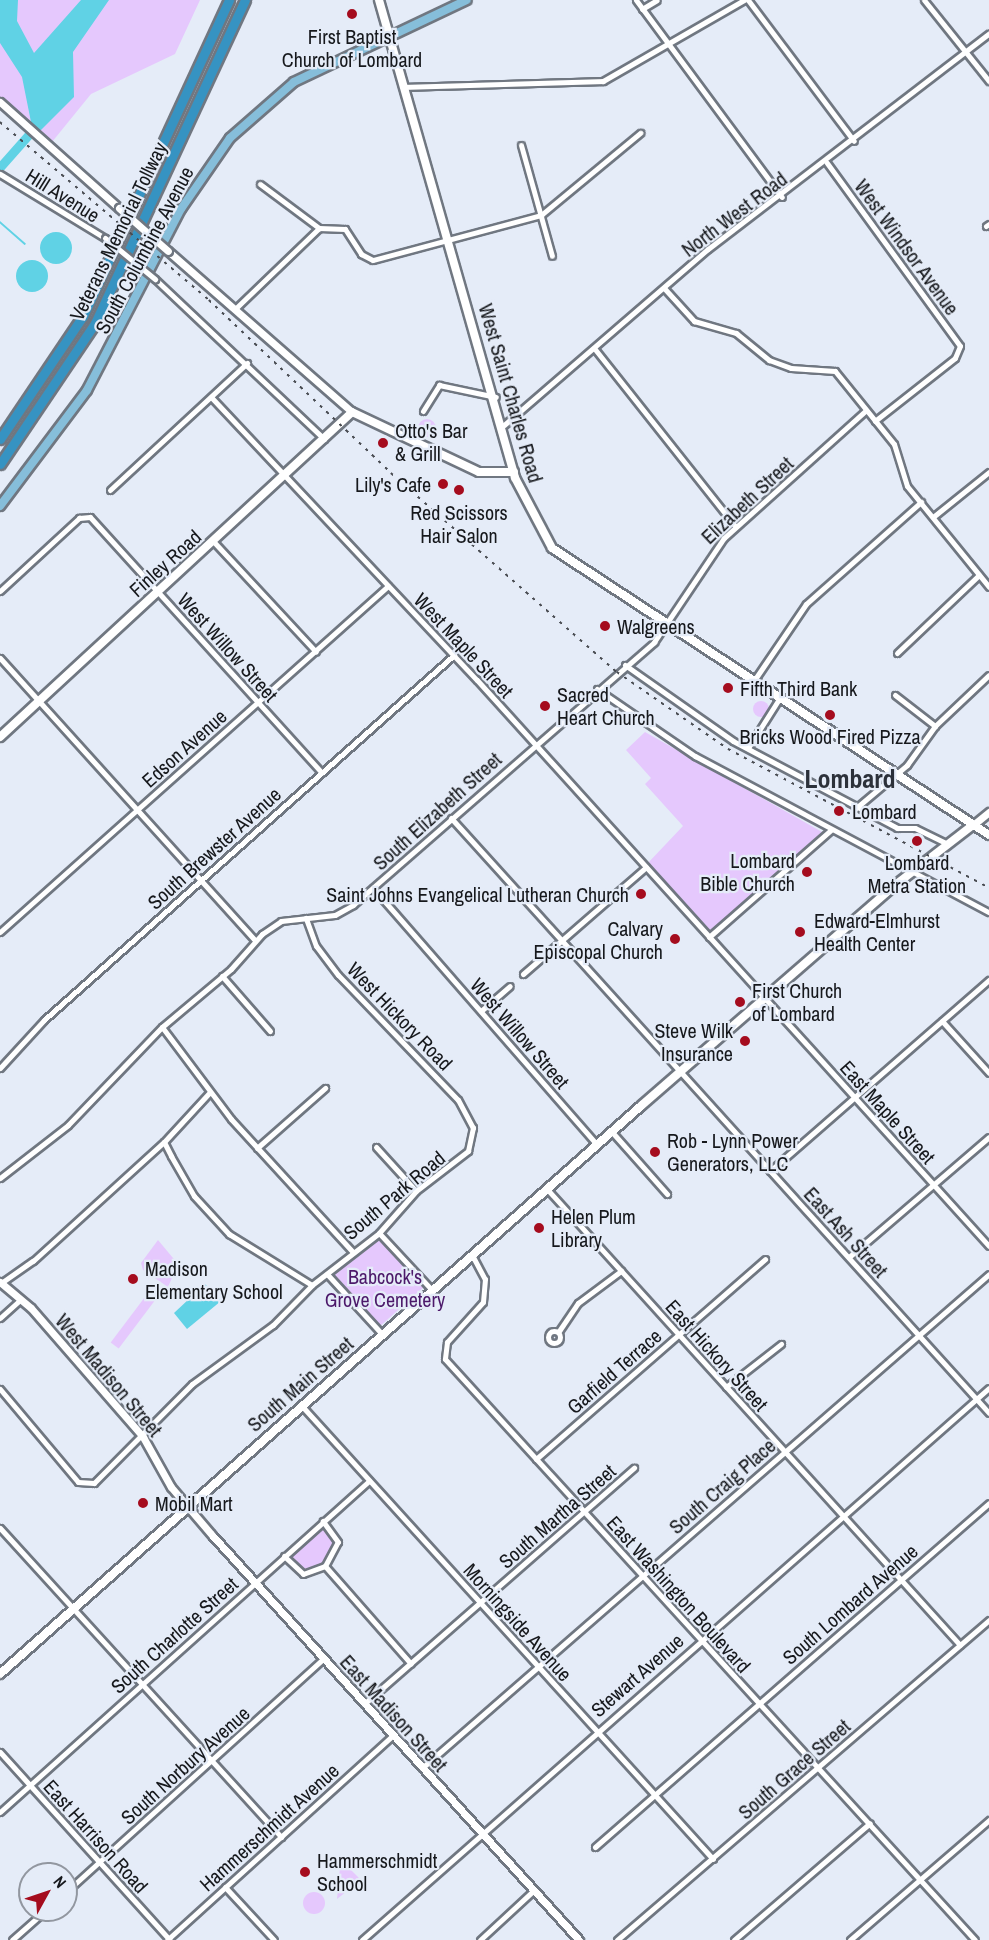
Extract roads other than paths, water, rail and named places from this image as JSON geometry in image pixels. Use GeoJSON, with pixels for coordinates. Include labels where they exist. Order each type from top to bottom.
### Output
{"type":"FeatureCollection","features":[{"type":"Feature","properties":{"kind":"highway","name":"Veterans Memorial Tollway"},"geometry":{"type":"LineString","coordinates":[[0,439],[83,316],[229,0]]}},
{"type":"Feature","properties":{"kind":"highway","name":"Veterans Memorial Tollway"},"geometry":{"type":"LineString","coordinates":[[0,464],[95,323],[245,0]]}},
{"type":"Feature","properties":{"kind":"main road","name":"West Saint Charles Road"},"geometry":{"type":"LineString","coordinates":[[379,0],[451,239],[504,425],[514,472],[556,552],[665,626],[989,835]]}},
{"type":"Feature","properties":{"kind":"main road","name":"South Columbine Avenue"},"geometry":{"type":"LineString","coordinates":[[0,506],[87,390],[181,209],[230,138],[294,82],[467,0]]}},
{"type":"Feature","properties":{"kind":"main road","name":"Finley Road"},"geometry":{"type":"LineString","coordinates":[[0,737],[285,476],[352,411]]}},
{"type":"Feature","properties":{"kind":"main road"},"geometry":{"type":"LineString","coordinates":[[352,411],[479,472],[514,472]]}},
{"type":"Feature","properties":{"kind":"main road","name":"South Main Street"},"geometry":{"type":"LineString","coordinates":[[0,1674],[186,1506],[764,998],[911,871],[973,825]]}},
{"type":"Feature","properties":{"kind":"street"},"geometry":{"type":"LineString","coordinates":[[636,0],[782,197]]}},
{"type":"Feature","properties":{"kind":"street"},"geometry":{"type":"LineString","coordinates":[[642,9],[657,0]]}},
{"type":"Feature","properties":{"kind":"street"},"geometry":{"type":"LineString","coordinates":[[404,87],[597,82],[669,45],[746,0],[854,141]]}},
{"type":"Feature","properties":{"kind":"street"},"geometry":{"type":"LineString","coordinates":[[924,0],[989,81]]}},
{"type":"Feature","properties":{"kind":"street","name":"North West Road"},"geometry":{"type":"LineString","coordinates":[[504,425],[664,288],[827,163],[989,33]]}},
{"type":"Feature","properties":{"kind":"street"},"geometry":{"type":"LineString","coordinates":[[0,102],[352,411]]}},
{"type":"Feature","properties":{"kind":"street"},"geometry":{"type":"LineString","coordinates":[[260,184],[304,214],[319,228],[345,229],[362,254],[373,260],[540,215],[640,133]]}},
{"type":"Feature","properties":{"kind":"street"},"geometry":{"type":"LineString","coordinates":[[521,145],[552,256]]}},
{"type":"Feature","properties":{"kind":"street","name":"West Windsor Avenue"},"geometry":{"type":"LineString","coordinates":[[827,163],[960,349],[875,421]]}},
{"type":"Feature","properties":{"kind":"street","name":"Hill Avenue"},"geometry":{"type":"LineString","coordinates":[[1,174],[105,238],[155,279],[247,363],[324,439]]}},
{"type":"Feature","properties":{"kind":"street"},"geometry":{"type":"LineString","coordinates":[[236,308],[319,228]]}},
{"type":"Feature","properties":{"kind":"street"},"geometry":{"type":"LineString","coordinates":[[664,288],[694,321],[736,333],[769,360],[791,368],[835,371],[897,450],[903,479],[989,587]]}},
{"type":"Feature","properties":{"kind":"street"},"geometry":{"type":"LineString","coordinates":[[594,348],[736,527]]}},
{"type":"Feature","properties":{"kind":"street"},"geometry":{"type":"LineString","coordinates":[[110,490],[247,363]]}},
{"type":"Feature","properties":{"kind":"street"},"geometry":{"type":"LineString","coordinates":[[423,411],[439,385],[496,397]]}},
{"type":"Feature","properties":{"kind":"street","name":"West Maple Street"},"geometry":{"type":"LineString","coordinates":[[211,397],[454,655],[764,998]]}},
{"type":"Feature","properties":{"kind":"street","name":"Elizabeth Street"},"geometry":{"type":"LineString","coordinates":[[665,626],[701,566],[736,527],[866,410]]}},
{"type":"Feature","properties":{"kind":"street"},"geometry":{"type":"LineString","coordinates":[[933,517],[989,472]]}},
{"type":"Feature","properties":{"kind":"street"},"geometry":{"type":"LineString","coordinates":[[753,682],[806,604],[921,502]]}},
{"type":"Feature","properties":{"kind":"street","name":"West Willow Street"},"geometry":{"type":"LineString","coordinates":[[0,591],[87,516],[322,772]]}},
{"type":"Feature","properties":{"kind":"street"},"geometry":{"type":"LineString","coordinates":[[213,541],[316,652]]}},
{"type":"Feature","properties":{"kind":"street"},"geometry":{"type":"LineString","coordinates":[[897,652],[979,575]]}},
{"type":"Feature","properties":{"kind":"street","name":"Edson Avenue"},"geometry":{"type":"LineString","coordinates":[[0,932],[388,586]]}},
{"type":"Feature","properties":{"kind":"street","name":"South Elizabeth Street"},"geometry":{"type":"LineString","coordinates":[[0,1178],[77,1117],[162,1027],[222,976],[255,940],[281,921],[345,910],[373,888],[626,665],[665,626]]}},
{"type":"Feature","properties":{"kind":"street","name":"South Brewster Avenue"},"geometry":{"type":"LineString","coordinates":[[0,1068],[44,1020],[454,655]]}},
{"type":"Feature","properties":{"kind":"street"},"geometry":{"type":"LineString","coordinates":[[0,658],[255,940]]}},
{"type":"Feature","properties":{"kind":"street"},"geometry":{"type":"LineString","coordinates":[[626,665],[747,748],[856,808],[948,844]]}},
{"type":"Feature","properties":{"kind":"street"},"geometry":{"type":"LineString","coordinates":[[856,808],[896,774],[935,726],[989,675]]}},
{"type":"Feature","properties":{"kind":"street"},"geometry":{"type":"LineString","coordinates":[[597,689],[695,756],[989,912]]}},
{"type":"Feature","properties":{"kind":"street"},"geometry":{"type":"LineString","coordinates":[[896,695],[935,726]]}},
{"type":"Feature","properties":{"kind":"street"},"geometry":{"type":"LineString","coordinates":[[747,748],[779,699]]}},
{"type":"Feature","properties":{"kind":"street"},"geometry":{"type":"LineString","coordinates":[[973,825],[989,812]]}},
{"type":"Feature","properties":{"kind":"street","name":"East Ash Street"},"geometry":{"type":"LineString","coordinates":[[451,818],[989,1413]]}},
{"type":"Feature","properties":{"kind":"street"},"geometry":{"type":"LineString","coordinates":[[709,937],[831,830]]}},
{"type":"Feature","properties":{"kind":"street"},"geometry":{"type":"LineString","coordinates":[[523,974],[645,867]]}},
{"type":"Feature","properties":{"kind":"street","name":"West Willow Street"},"geometry":{"type":"LineString","coordinates":[[373,888],[597,1145]]}},
{"type":"Feature","properties":{"kind":"street","name":"West Hickory Road"},"geometry":{"type":"LineString","coordinates":[[306,918],[316,946],[338,975],[438,1074],[469,1117],[473,1134]]}},
{"type":"Feature","properties":{"kind":"street"},"geometry":{"type":"LineString","coordinates":[[222,976],[270,1031]]}},
{"type":"Feature","properties":{"kind":"street"},"geometry":{"type":"LineString","coordinates":[[770,1170],[989,980]]}},
{"type":"Feature","properties":{"kind":"street"},"geometry":{"type":"LineString","coordinates":[[481,1011],[510,986]]}},
{"type":"Feature","properties":{"kind":"street","name":"East Maple Street"},"geometry":{"type":"LineString","coordinates":[[764,998],[989,1246]]}},
{"type":"Feature","properties":{"kind":"street"},"geometry":{"type":"LineString","coordinates":[[942,1021],[989,1073]]}},
{"type":"Feature","properties":{"kind":"street"},"geometry":{"type":"LineString","coordinates":[[162,1027],[210,1092],[257,1148],[352,1251]]}},
{"type":"Feature","properties":{"kind":"street"},"geometry":{"type":"LineString","coordinates":[[257,1148],[325,1088]]}},
{"type":"Feature","properties":{"kind":"street"},"geometry":{"type":"LineString","coordinates":[[0,1283],[33,1261],[164,1142],[210,1092]]}},
{"type":"Feature","properties":{"kind":"street"},"geometry":{"type":"LineString","coordinates":[[612,1132],[667,1194]]}},
{"type":"Feature","properties":{"kind":"street","name":"South Park Road"},"geometry":{"type":"LineString","coordinates":[[0,1389],[85,1485],[143,1437],[184,1391],[266,1331],[312,1285],[352,1251],[379,1233],[416,1191],[465,1155],[473,1134]]}},
{"type":"Feature","properties":{"kind":"street"},"geometry":{"type":"LineString","coordinates":[[849,1257],[989,1137]]}},
{"type":"Feature","properties":{"kind":"street"},"geometry":{"type":"LineString","coordinates":[[164,1142],[187,1185],[220,1226],[256,1254],[312,1285]]}},
{"type":"Feature","properties":{"kind":"street"},"geometry":{"type":"LineString","coordinates":[[376,1148],[416,1191]]}},
{"type":"Feature","properties":{"kind":"street","name":"East Hickory Street"},"geometry":{"type":"LineString","coordinates":[[547,1189],[960,1645]]}},
{"type":"Feature","properties":{"kind":"street"},"geometry":{"type":"LineString","coordinates":[[379,1233],[432,1290]]}},
{"type":"Feature","properties":{"kind":"street","name":"East Washington Boulevard"},"geometry":{"type":"LineString","coordinates":[[472,1255],[485,1279],[483,1302],[442,1354],[757,1705],[870,1823],[975,1940]]}},
{"type":"Feature","properties":{"kind":"street","name":"Garfield Terrace"},"geometry":{"type":"LineString","coordinates":[[536,1459],[765,1259]]}},
{"type":"Feature","properties":{"kind":"street"},"geometry":{"type":"LineString","coordinates":[[559,1331],[578,1303],[621,1271]]}},
{"type":"Feature","properties":{"kind":"street"},"geometry":{"type":"LineString","coordinates":[[327,1274],[382,1334]]}},
{"type":"Feature","properties":{"kind":"street","name":"South Craig Place"},"geometry":{"type":"LineString","coordinates":[[422,1768],[989,1274]]}},
{"type":"Feature","properties":{"kind":"street","name":"West Madison Street"},"geometry":{"type":"LineString","coordinates":[[0,1283],[21,1299],[143,1437],[186,1506]]}},
{"type":"Feature","properties":{"kind":"street"},"geometry":{"type":"LineString","coordinates":[[0,1318],[21,1299]]}},
{"type":"Feature","properties":{"kind":"street"},"geometry":{"type":"LineString","coordinates":[[726,1387],[781,1344]]}},
{"type":"Feature","properties":{"kind":"street","name":"Stewart Avenue"},"geometry":{"type":"LineString","coordinates":[[362,1940],[480,1832],[989,1388]]}},
{"type":"Feature","properties":{"kind":"street","name":"Morningside Avenue"},"geometry":{"type":"LineString","coordinates":[[301,1405],[713,1858]]}},
{"type":"Feature","properties":{"kind":"street","name":"South Martha Street"},"geometry":{"type":"LineString","coordinates":[[364,1704],[634,1468]]}},
{"type":"Feature","properties":{"kind":"street","name":"South Charlotte Street"},"geometry":{"type":"LineString","coordinates":[[0,1812],[369,1481]]}},
{"type":"Feature","properties":{"kind":"street","name":"South Lombard Avenue"},"geometry":{"type":"LineString","coordinates":[[595,1847],[989,1503]]}},
{"type":"Feature","properties":{"kind":"street","name":"East Madison Street"},"geometry":{"type":"LineString","coordinates":[[186,1506],[579,1940]]}},
{"type":"Feature","properties":{"kind":"street"},"geometry":{"type":"LineString","coordinates":[[284,1556],[306,1575],[325,1566],[338,1542],[323,1521]]}},
{"type":"Feature","properties":{"kind":"street"},"geometry":{"type":"LineString","coordinates":[[0,1528],[281,1837]]}},
{"type":"Feature","properties":{"kind":"street"},"geometry":{"type":"LineString","coordinates":[[325,1566],[411,1664]]}},
{"type":"Feature","properties":{"kind":"street","name":"South Grace Street"},"geometry":{"type":"LineString","coordinates":[[617,1940],[989,1620]]}},
{"type":"Feature","properties":{"kind":"street","name":"South Norbury Avenue"},"geometry":{"type":"LineString","coordinates":[[78,1881],[323,1659]]}},
{"type":"Feature","properties":{"kind":"street","name":"Hammerschmidt Avenue"},"geometry":{"type":"LineString","coordinates":[[168,1939],[392,1736]]}},
{"type":"Feature","properties":{"kind":"street","name":"East Harrison Road"},"geometry":{"type":"LineString","coordinates":[[0,1752],[168,1939]]}},
{"type":"Feature","properties":{"kind":"street"},"geometry":{"type":"LineString","coordinates":[[850,1940],[989,1820]]}},
{"type":"Feature","properties":{"kind":"street"},"geometry":{"type":"LineString","coordinates":[[734,1940],[870,1823]]}},
{"type":"Feature","properties":{"kind":"street"},"geometry":{"type":"LineString","coordinates":[[225,1887],[274,1940]]}},
{"type":"Feature","properties":{"kind":"street"},"geometry":{"type":"LineString","coordinates":[[480,1940],[533,1891]]}},
{"type":"Feature","properties":{"kind":"street"},"geometry":{"type":"LineString","coordinates":[[12,1940],[32,1922]]}},
{"type":"Feature","properties":{"kind":"water"},"geometry":{"type":"Polygon","coordinates":[[[0,0],[18,0],[17,21],[34,53],[81,0],[109,0],[73,52],[74,97],[40,131],[31,122],[22,77],[0,43],[0,0]]]}},
{"type":"Feature","properties":{"kind":"water"},"geometry":{"type":"Polygon","coordinates":[[[56,232],[68,236],[72,248],[68,260],[56,264],[44,260],[40,248],[44,236],[56,232]]]}},
{"type":"Feature","properties":{"kind":"water"},"geometry":{"type":"Polygon","coordinates":[[[32,260],[43,265],[48,276],[43,287],[32,292],[21,287],[16,276],[21,265],[32,260]]]}},
{"type":"Feature","properties":{"kind":"water"},"geometry":{"type":"Polygon","coordinates":[[[205,1284],[221,1301],[187,1329],[174,1313],[205,1284]]]}},
{"type":"Feature","properties":{"kind":"waterway"},"geometry":{"type":"LineString","coordinates":[[0,167],[38,124]]}},
{"type":"Feature","properties":{"kind":"waterway"},"geometry":{"type":"LineString","coordinates":[[0,222],[25,244]]}},
{"type":"Feature","properties":{"kind":"railway"},"geometry":{"type":"LineString","coordinates":[[0,122],[209,300],[391,473],[617,672],[728,749],[989,888]]}},
{"type":"Feature","properties":{"kind":"place","name":"First Baptist Church of Lombard"},"geometry":{"type":"Point","coordinates":[352,14]}},
{"type":"Feature","properties":{"kind":"place","name":"Otto's Bar & Grill"},"geometry":{"type":"Point","coordinates":[383,443]}},
{"type":"Feature","properties":{"kind":"place","name":"Lily's Cafe"},"geometry":{"type":"Point","coordinates":[443,484]}},
{"type":"Feature","properties":{"kind":"place","name":"Red Scissors Hair Salon"},"geometry":{"type":"Point","coordinates":[459,490]}},
{"type":"Feature","properties":{"kind":"place","name":"Walgreens"},"geometry":{"type":"Point","coordinates":[605,626]}},
{"type":"Feature","properties":{"kind":"place","name":"Fifth Third Bank"},"geometry":{"type":"Point","coordinates":[728,688]}},
{"type":"Feature","properties":{"kind":"place","name":"Sacred Heart Church"},"geometry":{"type":"Point","coordinates":[545,706]}},
{"type":"Feature","properties":{"kind":"place","name":"Bricks Wood Fired Pizza"},"geometry":{"type":"Point","coordinates":[830,715]}},
{"type":"Feature","properties":{"kind":"place","name":"Lombard"},"geometry":{"type":"Point","coordinates":[839,811]}},
{"type":"Feature","properties":{"kind":"place","name":"Lombard Metra Station"},"geometry":{"type":"Point","coordinates":[917,841]}},
{"type":"Feature","properties":{"kind":"place","name":"Lombard Bible Church"},"geometry":{"type":"Point","coordinates":[807,872]}},
{"type":"Feature","properties":{"kind":"place","name":"Saint Johns Evangelical Lutheran Church"},"geometry":{"type":"Point","coordinates":[641,894]}},
{"type":"Feature","properties":{"kind":"place","name":"Edward-Elmhurst Health Center"},"geometry":{"type":"Point","coordinates":[800,932]}},
{"type":"Feature","properties":{"kind":"place","name":"Calvary Episcopal Church"},"geometry":{"type":"Point","coordinates":[675,939]}},
{"type":"Feature","properties":{"kind":"place","name":"First Church of Lombard"},"geometry":{"type":"Point","coordinates":[740,1002]}},
{"type":"Feature","properties":{"kind":"place","name":"Steve Wilk Insurance"},"geometry":{"type":"Point","coordinates":[745,1041]}},
{"type":"Feature","properties":{"kind":"place","name":"Rob - Lynn Power Generators, LLC"},"geometry":{"type":"Point","coordinates":[655,1152]}},
{"type":"Feature","properties":{"kind":"place","name":"Helen Plum Library"},"geometry":{"type":"Point","coordinates":[539,1228]}},
{"type":"Feature","properties":{"kind":"place","name":"Madison Elementary School"},"geometry":{"type":"Point","coordinates":[133,1279]}},
{"type":"Feature","properties":{"kind":"place","name":"Mobil Mart"},"geometry":{"type":"Point","coordinates":[143,1503]}},
{"type":"Feature","properties":{"kind":"place","name":"Hammerschmidt School"},"geometry":{"type":"Point","coordinates":[305,1872]}},
{"type":"Feature","properties":{"kind":"district","name":"Lombard"},"geometry":{"type":"Point","coordinates":[850,779]}},
{"type":"Feature","properties":{"kind":"park label","name":"Babcock's Grove Cemetery"},"geometry":{"type":"Point","coordinates":[385,1288]}}]}
